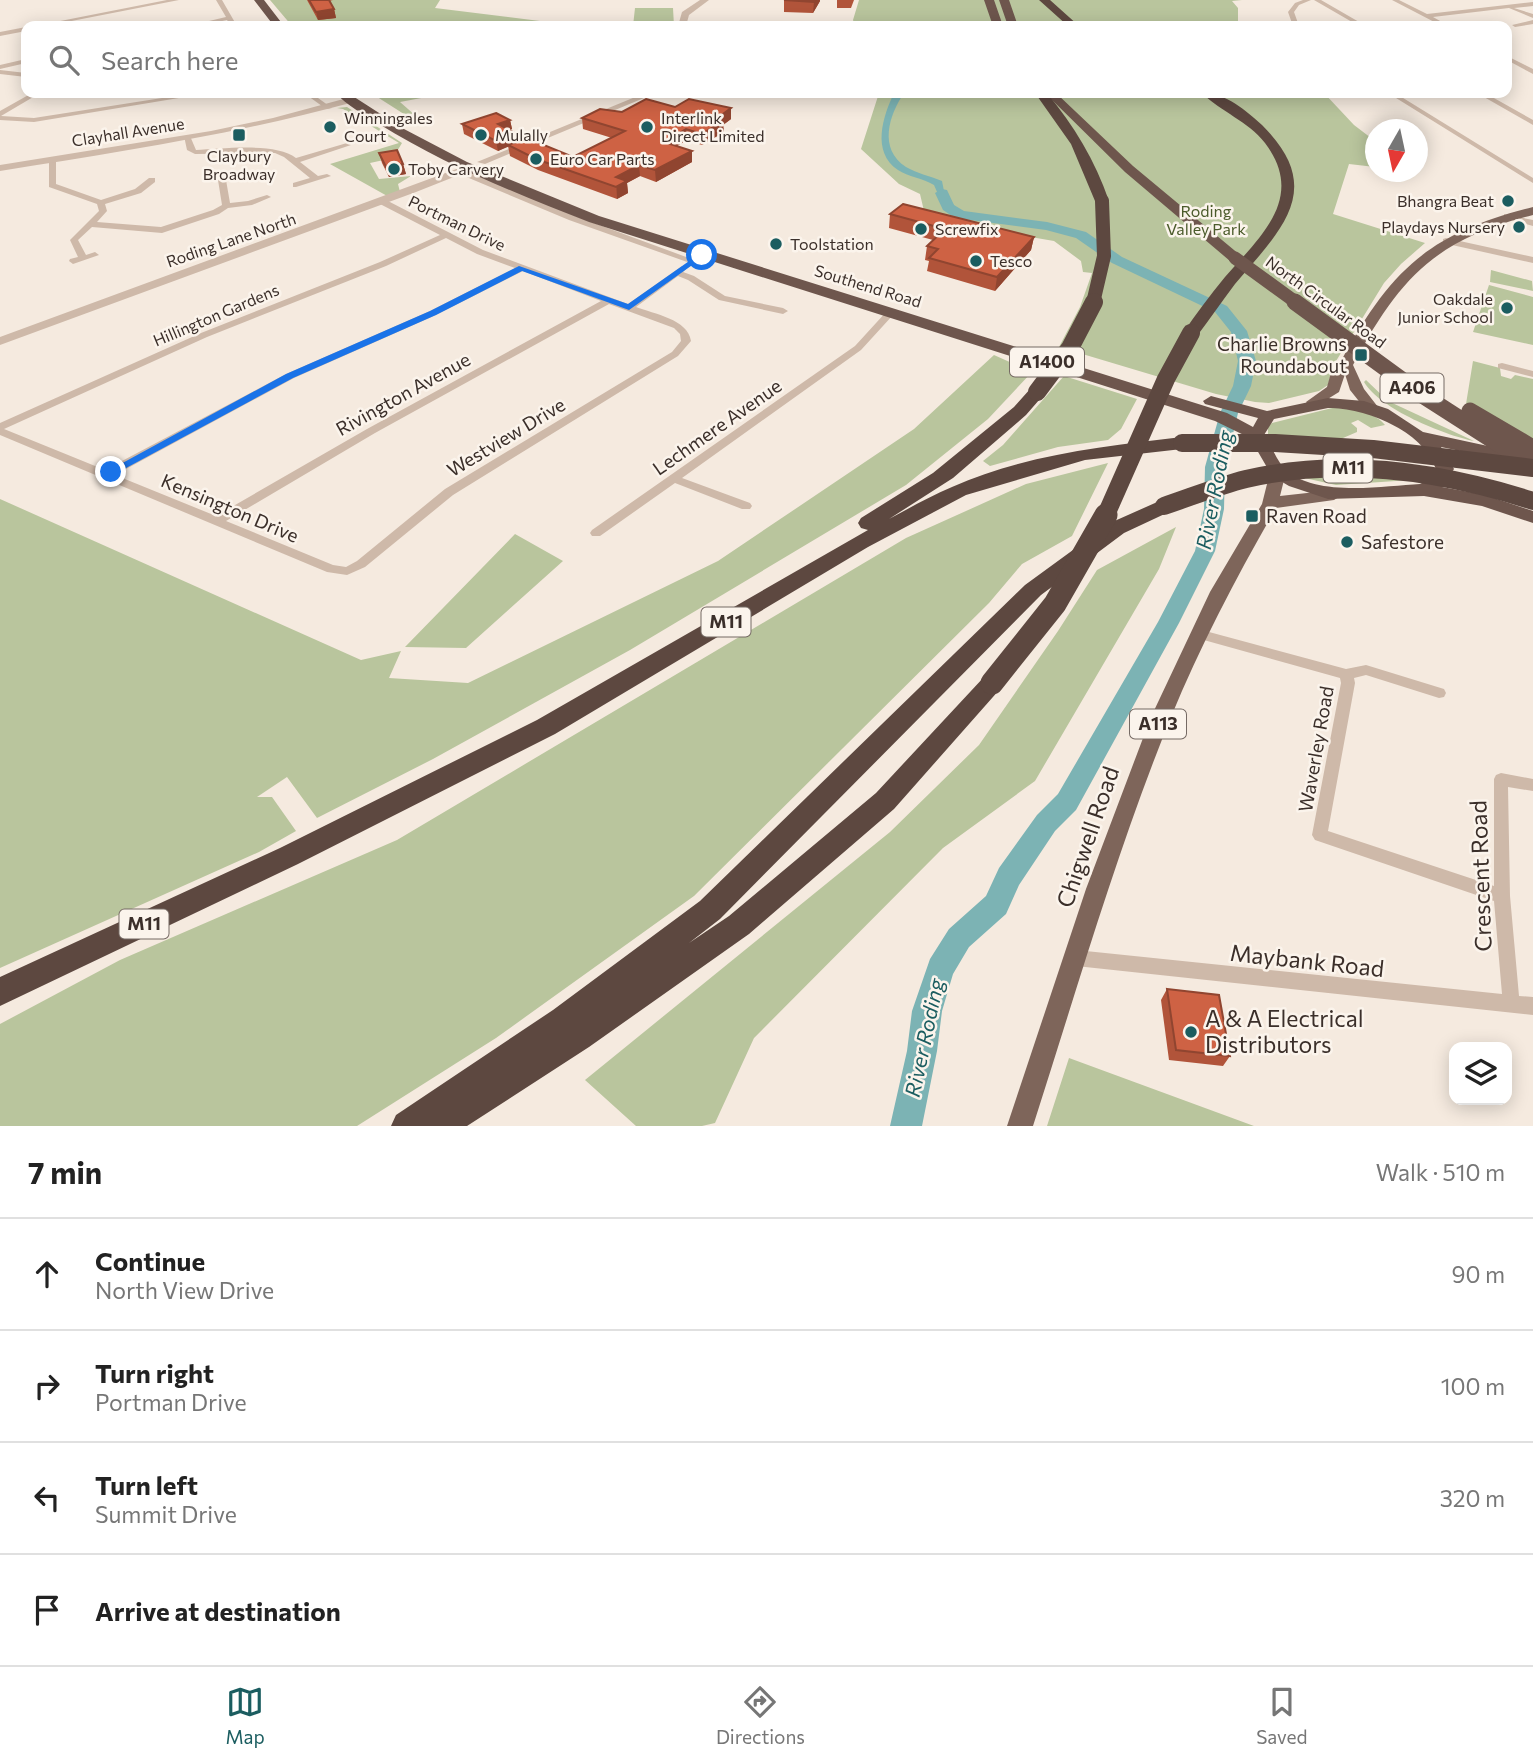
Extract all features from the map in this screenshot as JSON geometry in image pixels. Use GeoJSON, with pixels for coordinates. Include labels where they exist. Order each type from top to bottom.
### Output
{"type":"FeatureCollection","features":[{"type":"Feature","properties":{"kind":"highway"},"geometry":{"type":"LineString","coordinates":[[248,0],[263,21]]}},
{"type":"Feature","properties":{"kind":"highway"},"geometry":{"type":"LineString","coordinates":[[259,0],[275,21]]}},
{"type":"Feature","properties":{"kind":"highway"},"geometry":{"type":"LineString","coordinates":[[989,0],[996,21]]}},
{"type":"Feature","properties":{"kind":"highway"},"geometry":{"type":"LineString","coordinates":[[1004,0],[1011,21]]}},
{"type":"Feature","properties":{"kind":"highway"},"geometry":{"type":"LineString","coordinates":[[1044,0],[1068,21]]}},
{"type":"Feature","properties":{"kind":"highway","name":"A1400"},"geometry":{"type":"LineString","coordinates":[[356,98],[384,124],[471,167]]}},
{"type":"Feature","properties":{"kind":"highway","name":"M11"},"geometry":{"type":"LineString","coordinates":[[682,649],[851,542],[946,474],[1020,411],[1070,348],[1094,304],[1101,283],[1106,242],[1102,201],[1089,163],[1068,128],[1045,98]]}},
{"type":"Feature","properties":{"kind":"highway","name":"North Circular Road"},"geometry":{"type":"LineString","coordinates":[[1055,98],[1129,169],[1237,255],[1421,394],[1533,467]]}},
{"type":"Feature","properties":{"kind":"highway","name":"North Circular Road"},"geometry":{"type":"LineString","coordinates":[[1065,98],[1237,255],[1432,389],[1533,448]]}},
{"type":"Feature","properties":{"kind":"highway","name":"M11"},"geometry":{"type":"LineString","coordinates":[[438,1126],[500,1076],[571,1028],[750,916],[885,801],[992,683],[1055,604],[1111,506],[1178,355],[1230,280],[1276,225],[1287,197],[1288,182],[1284,165],[1262,132],[1236,109],[1217,98]]}},
{"type":"Feature","properties":{"kind":"highway","name":"Southend Road"},"geometry":{"type":"LineString","coordinates":[[471,167],[571,210],[697,258],[1224,412]]}},
{"type":"Feature","properties":{"kind":"highway","name":"Southend Road"},"geometry":{"type":"LineString","coordinates":[[471,167],[657,231],[1245,419],[1268,416]]}},
{"type":"Feature","properties":{"kind":"highway"},"geometry":{"type":"LineString","coordinates":[[1424,490],[1437,483],[1445,469],[1443,459],[1416,434],[1371,407],[1350,402],[1312,402],[1268,416],[1256,435],[1278,472],[1295,482],[1334,495],[1424,490],[1485,501],[1533,517]]}},
{"type":"Feature","properties":{"kind":"highway","name":"Southend Road"},"geometry":{"type":"LineString","coordinates":[[1245,419],[1256,435]]}},
{"type":"Feature","properties":{"kind":"highway"},"geometry":{"type":"LineString","coordinates":[[1416,434],[1461,447],[1533,460]]}},
{"type":"Feature","properties":{"kind":"highway","name":"M11"},"geometry":{"type":"LineString","coordinates":[[0,992],[289,856],[546,727],[861,542],[959,491],[1006,475],[1085,454],[1197,443],[1275,443],[1386,450],[1533,467]]}},
{"type":"Feature","properties":{"kind":"highway","name":"M11"},"geometry":{"type":"LineString","coordinates":[[571,1028],[710,910],[1033,590],[1117,527],[1164,506],[1254,477],[1324,468],[1370,468],[1433,476],[1533,501]]}},
{"type":"Feature","properties":{"kind":"highway","name":"M11"},"geometry":{"type":"LineString","coordinates":[[377,813],[771,582],[946,474]]}},
{"type":"Feature","properties":{"kind":"highway","name":"M11"},"geometry":{"type":"LineString","coordinates":[[407,1126],[500,1076]]}},
{"type":"Feature","properties":{"kind":"main road"},"geometry":{"type":"LineString","coordinates":[[1312,402],[1334,389],[1339,369],[1346,366],[1379,306],[1418,261],[1446,240],[1507,216],[1533,211]]}},
{"type":"Feature","properties":{"kind":"main road"},"geometry":{"type":"LineString","coordinates":[[1346,366],[1351,371],[1357,390],[1371,407]]}},
{"type":"Feature","properties":{"kind":"main road","name":"Chigwell Road"},"geometry":{"type":"LineString","coordinates":[[1020,1126],[1122,818],[1161,717],[1198,634],[1270,503],[1278,472]]}},
{"type":"Feature","properties":{"kind":"main road"},"geometry":{"type":"LineString","coordinates":[[1270,503],[1334,495]]}},
{"type":"Feature","properties":{"kind":"street"},"geometry":{"type":"LineString","coordinates":[[64,21],[176,0]]}},
{"type":"Feature","properties":{"kind":"street"},"geometry":{"type":"LineString","coordinates":[[219,0],[230,21]]}},
{"type":"Feature","properties":{"kind":"street"},"geometry":{"type":"LineString","coordinates":[[687,0],[703,1]]}},
{"type":"Feature","properties":{"kind":"street"},"geometry":{"type":"LineString","coordinates":[[1294,21],[1291,12],[1297,4],[1308,0]]}},
{"type":"Feature","properties":{"kind":"street"},"geometry":{"type":"LineString","coordinates":[[1317,0],[1354,21]]}},
{"type":"Feature","properties":{"kind":"street"},"geometry":{"type":"LineString","coordinates":[[1395,0],[1436,21]]}},
{"type":"Feature","properties":{"kind":"street"},"geometry":{"type":"LineString","coordinates":[[684,21],[688,13],[703,1]]}},
{"type":"Feature","properties":{"kind":"street"},"geometry":{"type":"LineString","coordinates":[[1427,16],[1533,5]]}},
{"type":"Feature","properties":{"kind":"street"},"geometry":{"type":"LineString","coordinates":[[1512,9],[1533,16]]}},
{"type":"Feature","properties":{"kind":"street"},"geometry":{"type":"LineString","coordinates":[[214,21],[228,18]]}},
{"type":"Feature","properties":{"kind":"street"},"geometry":{"type":"LineString","coordinates":[[1515,25],[1533,22]]}},
{"type":"Feature","properties":{"kind":"street"},"geometry":{"type":"LineString","coordinates":[[0,34],[21,30]]}},
{"type":"Feature","properties":{"kind":"street"},"geometry":{"type":"LineString","coordinates":[[1512,61],[1533,72]]}},
{"type":"Feature","properties":{"kind":"street"},"geometry":{"type":"LineString","coordinates":[[0,66],[21,62]]}},
{"type":"Feature","properties":{"kind":"street"},"geometry":{"type":"LineString","coordinates":[[0,72],[21,74]]}},
{"type":"Feature","properties":{"kind":"street"},"geometry":{"type":"LineString","coordinates":[[0,116],[29,98]]}},
{"type":"Feature","properties":{"kind":"street"},"geometry":{"type":"LineString","coordinates":[[0,116],[34,120],[174,98]]}},
{"type":"Feature","properties":{"kind":"street"},"geometry":{"type":"LineString","coordinates":[[314,98],[326,106]]}},
{"type":"Feature","properties":{"kind":"street","name":"Clayhall Avenue"},"geometry":{"type":"LineString","coordinates":[[0,168],[187,138],[261,123],[326,106],[346,98]]}},
{"type":"Feature","properties":{"kind":"street","name":"Roding Lane North"},"geometry":{"type":"LineString","coordinates":[[0,341],[121,295],[332,223],[640,98]]}},
{"type":"Feature","properties":{"kind":"street"},"geometry":{"type":"LineString","coordinates":[[1399,98],[1533,181]]}},
{"type":"Feature","properties":{"kind":"street"},"geometry":{"type":"LineString","coordinates":[[1489,98],[1533,123]]}},
{"type":"Feature","properties":{"kind":"street"},"geometry":{"type":"LineString","coordinates":[[187,138],[191,150],[206,154],[260,149],[276,151],[295,160],[316,179]]}},
{"type":"Feature","properties":{"kind":"street"},"geometry":{"type":"LineString","coordinates":[[295,160],[348,146]]}},
{"type":"Feature","properties":{"kind":"street"},"geometry":{"type":"LineString","coordinates":[[52,160],[52,185],[101,203],[138,191],[152,180]]}},
{"type":"Feature","properties":{"kind":"street"},"geometry":{"type":"LineString","coordinates":[[296,185],[327,176]]}},
{"type":"Feature","properties":{"kind":"street"},"geometry":{"type":"LineString","coordinates":[[222,180],[226,206]]}},
{"type":"Feature","properties":{"kind":"street"},"geometry":{"type":"LineString","coordinates":[[90,224],[162,230],[216,212],[226,206],[267,197]]}},
{"type":"Feature","properties":{"kind":"street","name":"Portman Drive"},"geometry":{"type":"LineString","coordinates":[[383,202],[446,235],[522,268],[677,326]]}},
{"type":"Feature","properties":{"kind":"street"},"geometry":{"type":"LineString","coordinates":[[95,255],[78,260],[74,240],[103,211],[101,203]]}},
{"type":"Feature","properties":{"kind":"street"},"geometry":{"type":"LineString","coordinates":[[1507,216],[1533,223]]}},
{"type":"Feature","properties":{"kind":"street","name":"Hillington Gardens"},"geometry":{"type":"LineString","coordinates":[[0,429],[204,335],[383,264],[446,235]]}},
{"type":"Feature","properties":{"kind":"street"},"geometry":{"type":"LineString","coordinates":[[1446,240],[1533,260]]}},
{"type":"Feature","properties":{"kind":"street"},"geometry":{"type":"LineString","coordinates":[[629,308],[697,258]]}},
{"type":"Feature","properties":{"kind":"street"},"geometry":{"type":"LineString","coordinates":[[106,475],[289,376],[433,313],[522,268]]}},
{"type":"Feature","properties":{"kind":"street"},"geometry":{"type":"LineString","coordinates":[[676,273],[691,278],[722,298],[783,311]]}},
{"type":"Feature","properties":{"kind":"street","name":"Rivington Avenue"},"geometry":{"type":"LineString","coordinates":[[217,522],[371,430],[609,300]]}},
{"type":"Feature","properties":{"kind":"street","name":"Lechmere Avenue"},"geometry":{"type":"LineString","coordinates":[[596,533],[858,348],[890,313]]}},
{"type":"Feature","properties":{"kind":"street","name":"Westview Drive"},"geometry":{"type":"LineString","coordinates":[[331,569],[338,572],[355,568],[449,492],[675,354],[686,341],[685,333],[677,326]]}},
{"type":"Feature","properties":{"kind":"street"},"geometry":{"type":"LineString","coordinates":[[1503,371],[1518,370],[1533,374]]}},
{"type":"Feature","properties":{"kind":"street","name":"Kensington Drive"},"geometry":{"type":"LineString","coordinates":[[0,429],[331,569]]}},
{"type":"Feature","properties":{"kind":"street"},"geometry":{"type":"LineString","coordinates":[[675,479],[746,506]]}},
{"type":"Feature","properties":{"kind":"street","name":"Waverley Road"},"geometry":{"type":"LineString","coordinates":[[1198,634],[1346,674],[1348,683],[1320,835],[1502,896]]}},
{"type":"Feature","properties":{"kind":"street"},"geometry":{"type":"LineString","coordinates":[[1346,674],[1366,670],[1440,693]]}},
{"type":"Feature","properties":{"kind":"street","name":"Crescent Road"},"geometry":{"type":"LineString","coordinates":[[1511,1005],[1502,896],[1501,779],[1533,785]]}},
{"type":"Feature","properties":{"kind":"street","name":"Maybank Road"},"geometry":{"type":"LineString","coordinates":[[1076,958],[1533,1006]]}},
{"type":"Feature","properties":{"kind":"green space"},"geometry":{"type":"Polygon","coordinates":[[[270,0],[440,0],[435,8],[540,21],[288,21],[270,0]]]}},
{"type":"Feature","properties":{"kind":"green space"},"geometry":{"type":"Polygon","coordinates":[[[859,0],[1242,0],[1232,1],[1238,8],[1238,21],[853,20],[859,0]]]}},
{"type":"Feature","properties":{"kind":"green space"},"geometry":{"type":"Polygon","coordinates":[[[635,8],[673,8],[674,21],[634,21],[635,8]]]}},
{"type":"Feature","properties":{"kind":"green space"},"geometry":{"type":"Polygon","coordinates":[[[379,98],[421,98],[400,102],[416,116],[407,116],[379,98]]]}},
{"type":"Feature","properties":{"kind":"green space","name":"Roding Valley Park"},"geometry":{"type":"Polygon","coordinates":[[[877,98],[1329,98],[1365,133],[1365,166],[1349,164],[1333,214],[1425,243],[1384,283],[1333,366],[1328,385],[1319,391],[1269,403],[1255,402],[1216,394],[1059,347],[1080,307],[1092,273],[1083,272],[1081,261],[1054,241],[960,225],[924,211],[920,194],[899,184],[861,149],[877,98]]]}},
{"type":"Feature","properties":{"kind":"green space"},"geometry":{"type":"Polygon","coordinates":[[[347,107],[402,143],[393,158],[370,163],[379,179],[411,176],[398,184],[400,192],[389,197],[330,164],[399,143],[337,108],[347,107]]]}},
{"type":"Feature","properties":{"kind":"green space"},"geometry":{"type":"Polygon","coordinates":[[[1491,270],[1532,281],[1533,291],[1490,282],[1491,270]]]}},
{"type":"Feature","properties":{"kind":"green space","name":"Oakdale Junior School"},"geometry":{"type":"Polygon","coordinates":[[[1489,285],[1533,297],[1533,345],[1473,332],[1489,285]]]}},
{"type":"Feature","properties":{"kind":"green space"},"geometry":{"type":"Polygon","coordinates":[[[994,355],[1032,372],[988,419],[906,485],[630,650],[433,759],[317,818],[287,777],[257,797],[272,797],[296,831],[259,852],[0,968],[0,499],[361,660],[401,651],[389,678],[468,683],[718,561],[914,429],[994,355]]]}},
{"type":"Feature","properties":{"kind":"green space"},"geometry":{"type":"Polygon","coordinates":[[[1473,361],[1500,368],[1501,376],[1511,379],[1515,375],[1533,379],[1533,442],[1466,404],[1473,361]]]}},
{"type":"Feature","properties":{"kind":"green space"},"geometry":{"type":"Polygon","coordinates":[[[1064,376],[1137,399],[1121,429],[1108,440],[1058,447],[990,466],[983,461],[1003,445],[1064,376]]]}},
{"type":"Feature","properties":{"kind":"green space"},"geometry":{"type":"Polygon","coordinates":[[[1366,380],[1388,401],[1474,441],[1430,427],[1398,411],[1372,392],[1364,382],[1366,380]]]}},
{"type":"Feature","properties":{"kind":"green space"},"geometry":{"type":"Polygon","coordinates":[[[1332,408],[1361,411],[1381,420],[1385,425],[1371,428],[1358,420],[1351,423],[1357,428],[1357,432],[1336,441],[1268,437],[1268,426],[1272,423],[1332,408]]]}},
{"type":"Feature","properties":{"kind":"green space"},"geometry":{"type":"Polygon","coordinates":[[[1108,463],[1072,536],[1022,564],[989,603],[694,896],[496,1038],[357,1126],[0,1126],[0,1024],[120,960],[397,840],[906,538],[1026,484],[1108,463]]]}},
{"type":"Feature","properties":{"kind":"green space"},"geometry":{"type":"Polygon","coordinates":[[[1347,475],[1411,480],[1336,485],[1300,477],[1347,475]]]}},
{"type":"Feature","properties":{"kind":"green space"},"geometry":{"type":"Polygon","coordinates":[[[1176,527],[1159,569],[1035,781],[943,848],[754,1038],[715,1123],[702,1126],[636,1126],[585,1080],[890,832],[979,745],[1097,570],[1176,527]]]}},
{"type":"Feature","properties":{"kind":"green space"},"geometry":{"type":"Polygon","coordinates":[[[515,534],[563,561],[466,648],[405,647],[515,534]]]}},
{"type":"Feature","properties":{"kind":"green space"},"geometry":{"type":"Polygon","coordinates":[[[1069,1058],[1254,1126],[1047,1126],[1069,1058]]]}},
{"type":"Feature","properties":{"kind":"water"},"geometry":{"type":"Polygon","coordinates":[[[892,98],[901,98],[894,111],[889,132],[892,151],[897,160],[906,167],[942,181],[944,191],[958,211],[955,217],[944,208],[934,185],[898,170],[884,154],[882,133],[892,98]]]}},
{"type":"Feature","properties":{"kind":"building"},"geometry":{"type":"Polygon","coordinates":[[[309,0],[329,0],[334,9],[316,12],[309,0]]]}},
{"type":"Feature","properties":{"kind":"building"},"geometry":{"type":"Polygon","coordinates":[[[784,0],[815,0],[814,2],[784,0]]]}},
{"type":"Feature","properties":{"kind":"building"},"geometry":{"type":"Polygon","coordinates":[[[646,99],[675,107],[689,99],[731,108],[716,119],[723,121],[702,134],[686,129],[664,142],[692,151],[655,170],[639,165],[616,177],[627,181],[616,187],[536,159],[508,145],[527,138],[573,157],[625,131],[582,118],[600,109],[622,112],[646,99]]]}},
{"type":"Feature","properties":{"kind":"building"},"geometry":{"type":"Polygon","coordinates":[[[496,113],[510,120],[498,124],[515,133],[496,141],[462,124],[496,113]]]}},
{"type":"Feature","properties":{"kind":"building"},"geometry":{"type":"Polygon","coordinates":[[[397,150],[403,164],[386,167],[379,153],[397,150]]]}},
{"type":"Feature","properties":{"kind":"building"},"geometry":{"type":"Polygon","coordinates":[[[903,204],[1034,237],[997,277],[929,258],[938,249],[927,246],[945,229],[890,214],[903,204]]]}},
{"type":"Feature","properties":{"kind":"building","name":"A & A Electrical Distributors"},"geometry":{"type":"Polygon","coordinates":[[[1167,989],[1219,995],[1230,1056],[1176,1050],[1167,989]]]}},
{"type":"Feature","properties":{"kind":"waterway","name":"River Roding"},"geometry":{"type":"LineString","coordinates":[[906,1126],[922,1051],[927,1011],[940,969],[959,938],[996,905],[1009,877],[1046,823],[1067,802],[1168,623],[1205,551],[1214,509],[1215,467],[1229,413],[1242,386],[1247,361],[1239,331],[1221,309],[1117,260],[1081,235],[1047,226],[960,215],[948,207],[942,193]]}},
{"type":"Feature","properties":{"kind":"place","name":"Winningales Court"},"geometry":{"type":"Point","coordinates":[330,127]}},
{"type":"Feature","properties":{"kind":"place","name":"Interlink Direct Limited"},"geometry":{"type":"Point","coordinates":[647,127]}},
{"type":"Feature","properties":{"kind":"place","name":"Claybury Broadway"},"geometry":{"type":"Point","coordinates":[239,135]}},
{"type":"Feature","properties":{"kind":"place","name":"Mulally"},"geometry":{"type":"Point","coordinates":[481,135]}},
{"type":"Feature","properties":{"kind":"place","name":"Euro Car Parts"},"geometry":{"type":"Point","coordinates":[536,159]}},
{"type":"Feature","properties":{"kind":"place","name":"Toby Carvery"},"geometry":{"type":"Point","coordinates":[394,169]}},
{"type":"Feature","properties":{"kind":"place","name":"Bhangra Beat"},"geometry":{"type":"Point","coordinates":[1508,201]}},
{"type":"Feature","properties":{"kind":"place","name":"Playdays Nursery"},"geometry":{"type":"Point","coordinates":[1519,227]}},
{"type":"Feature","properties":{"kind":"place","name":"Screwfix"},"geometry":{"type":"Point","coordinates":[921,229]}},
{"type":"Feature","properties":{"kind":"place","name":"Toolstation"},"geometry":{"type":"Point","coordinates":[776,244]}},
{"type":"Feature","properties":{"kind":"place","name":"Tesco"},"geometry":{"type":"Point","coordinates":[976,261]}},
{"type":"Feature","properties":{"kind":"place","name":"Oakdale Junior School"},"geometry":{"type":"Point","coordinates":[1507,308]}},
{"type":"Feature","properties":{"kind":"place","name":"Charlie Browns Roundabout"},"geometry":{"type":"Point","coordinates":[1361,355]}},
{"type":"Feature","properties":{"kind":"place","name":"Raven Road"},"geometry":{"type":"Point","coordinates":[1252,516]}},
{"type":"Feature","properties":{"kind":"place","name":"Safestore"},"geometry":{"type":"Point","coordinates":[1347,542]}},
{"type":"Feature","properties":{"kind":"place","name":"A & A Electrical Distributors"},"geometry":{"type":"Point","coordinates":[1191,1032]}},
{"type":"Feature","properties":{"kind":"route"},"geometry":{"type":"LineString","coordinates":[[111,472],[289,376],[433,313],[522,268],[629,308],[702,255]]}}]}
